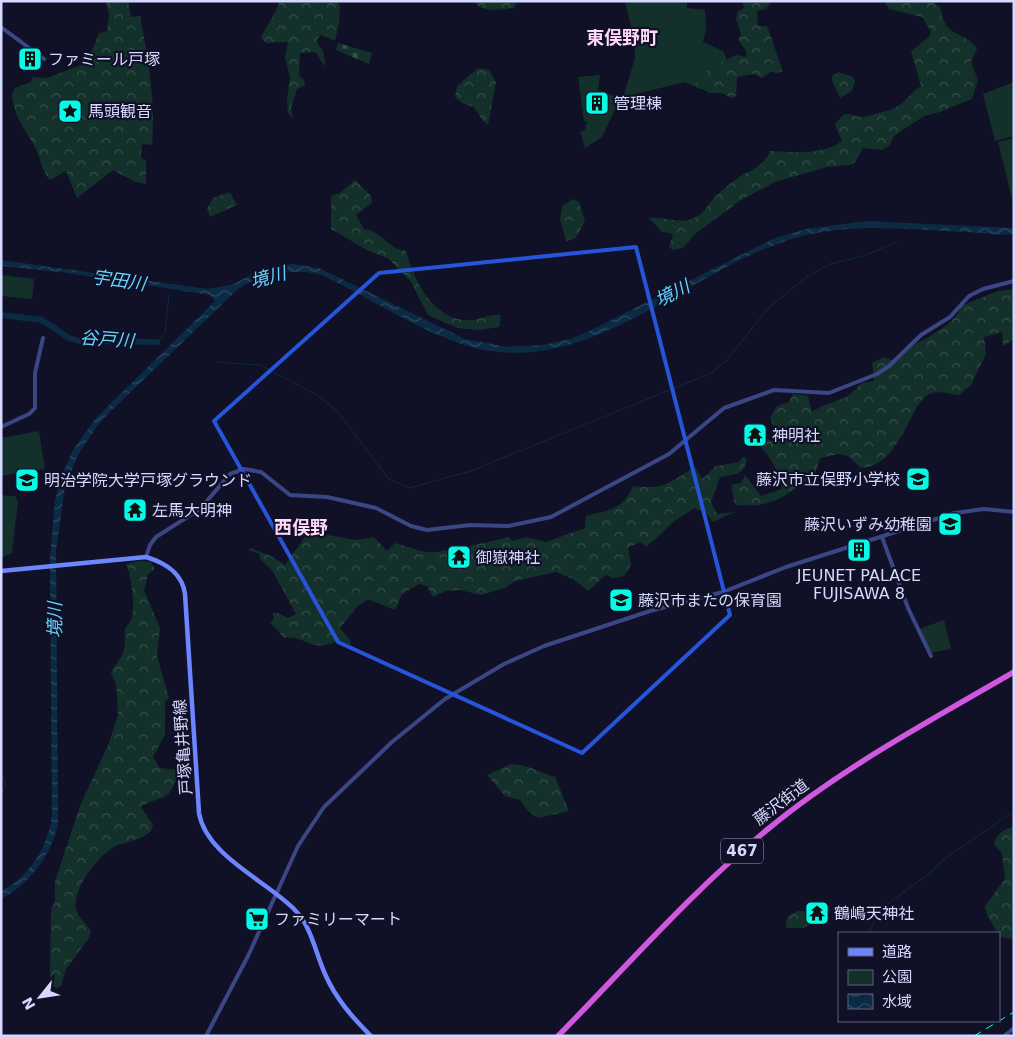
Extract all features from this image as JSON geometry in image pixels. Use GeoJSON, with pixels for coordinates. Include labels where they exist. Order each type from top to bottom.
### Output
{"type":"FeatureCollection","features":[{"type":"Feature","properties":{"kind":"highway","name":"藤沢街道"},"geometry":{"type":"LineString","coordinates":[[558,1036],[713,877],[770,828],[846,772],[1014,672]]}},
{"type":"Feature","properties":{"kind":"main road"},"geometry":{"type":"LineString","coordinates":[[1,571],[146,557]]}},
{"type":"Feature","properties":{"kind":"main road","name":"戸塚亀井野線"},"geometry":{"type":"LineString","coordinates":[[146,557],[170,568],[180,578],[184,589],[201,824],[216,846],[276,893],[304,922],[316,945],[324,972],[338,999],[371,1036]]}},
{"type":"Feature","properties":{"kind":"street"},"geometry":{"type":"LineString","coordinates":[[1,27],[44,59]]}},
{"type":"Feature","properties":{"kind":"street"},"geometry":{"type":"LineString","coordinates":[[146,557],[150,545],[160,534],[200,509],[227,476],[244,469],[261,472],[290,495],[326,497],[376,508],[411,526],[426,530],[470,525],[503,526],[551,517],[669,454],[724,408],[774,390],[829,393],[877,374],[889,366],[920,335],[950,318],[969,296],[989,287],[1014,281]]}},
{"type":"Feature","properties":{"kind":"street"},"geometry":{"type":"LineString","coordinates":[[1,426],[29,414],[34,408],[36,367],[42,338]]}},
{"type":"Feature","properties":{"kind":"street"},"geometry":{"type":"LineString","coordinates":[[206,1036],[298,846],[324,807],[422,717],[445,699],[492,671],[534,650],[567,638],[650,611],[723,592],[786,567],[964,510],[984,509],[1014,512]]}},
{"type":"Feature","properties":{"kind":"street"},"geometry":{"type":"LineString","coordinates":[[882,537],[908,608],[932,656]]}},
{"type":"Feature","properties":{"kind":"street"},"geometry":{"type":"LineString","coordinates":[[1004,1036],[1014,1028]]}},
{"type":"Feature","properties":{"kind":"highlighted area"},"geometry":{"type":"Polygon","coordinates":[[[636,247],[730,615],[582,753],[338,642],[214,421],[379,273],[636,247]]]}},
{"type":"Feature","properties":{"kind":"green space"},"geometry":{"type":"Polygon","coordinates":[[[106,1],[128,1],[131,17],[140,16],[152,96],[152,145],[142,144],[141,157],[146,161],[146,184],[135,182],[113,170],[77,198],[66,171],[50,180],[47,176],[39,155],[14,108],[12,93],[15,88],[31,82],[32,77],[47,78],[83,64],[84,56],[92,50],[99,33],[107,31],[109,15],[106,1]]]}},
{"type":"Feature","properties":{"kind":"green space"},"geometry":{"type":"Polygon","coordinates":[[[279,1],[337,1],[340,7],[335,41],[321,35],[317,39],[318,44],[323,50],[326,67],[315,52],[300,53],[299,76],[304,80],[305,86],[297,89],[291,108],[293,119],[288,113],[287,99],[290,77],[285,58],[288,42],[266,43],[261,37],[278,7],[279,1]]]}},
{"type":"Feature","properties":{"kind":"green space"},"geometry":{"type":"Polygon","coordinates":[[[474,1],[517,1],[514,8],[492,10],[481,8],[474,1]]]}},
{"type":"Feature","properties":{"kind":"green space"},"geometry":{"type":"Polygon","coordinates":[[[625,1],[687,1],[687,8],[705,10],[706,28],[703,42],[723,51],[730,73],[710,90],[700,89],[685,82],[632,95],[622,101],[635,58],[634,39],[625,1]]]}},
{"type":"Feature","properties":{"kind":"green space"},"geometry":{"type":"Polygon","coordinates":[[[742,1],[772,1],[766,9],[757,11],[758,26],[767,26],[783,71],[771,72],[762,78],[754,74],[737,77],[736,96],[731,98],[722,93],[709,93],[694,83],[707,79],[704,74],[707,70],[712,75],[717,75],[717,79],[721,80],[727,72],[721,66],[722,61],[737,55],[746,57],[746,51],[738,39],[741,34],[736,18],[738,11],[744,8],[742,1]]]}},
{"type":"Feature","properties":{"kind":"green space"},"geometry":{"type":"Polygon","coordinates":[[[884,1],[931,1],[940,7],[943,20],[952,31],[974,44],[977,49],[971,62],[978,80],[972,99],[940,112],[924,116],[894,136],[890,145],[882,150],[863,148],[855,162],[850,165],[827,167],[775,182],[741,200],[695,234],[683,248],[672,250],[669,246],[673,236],[671,233],[662,232],[649,218],[681,221],[692,219],[703,212],[717,195],[730,184],[761,164],[770,151],[807,152],[834,146],[842,141],[835,125],[843,115],[850,114],[862,117],[891,109],[901,104],[921,86],[911,51],[929,37],[931,32],[922,17],[889,9],[884,1]]]}},
{"type":"Feature","properties":{"kind":"green space"},"geometry":{"type":"Polygon","coordinates":[[[338,43],[372,53],[369,64],[336,50],[338,43]]]}},
{"type":"Feature","properties":{"kind":"green space"},"geometry":{"type":"Polygon","coordinates":[[[478,68],[489,70],[496,82],[488,125],[474,107],[462,103],[455,97],[457,86],[478,68]]]}},
{"type":"Feature","properties":{"kind":"green space"},"geometry":{"type":"Polygon","coordinates":[[[839,72],[853,77],[855,81],[852,91],[840,98],[832,81],[832,76],[839,72]]]}},
{"type":"Feature","properties":{"kind":"green space"},"geometry":{"type":"Polygon","coordinates":[[[600,75],[598,90],[617,97],[619,101],[602,137],[585,148],[580,132],[585,130],[587,121],[584,121],[578,77],[600,75]]]}},
{"type":"Feature","properties":{"kind":"green space"},"geometry":{"type":"Polygon","coordinates":[[[1014,82],[1014,136],[995,141],[983,94],[1014,82]]]}},
{"type":"Feature","properties":{"kind":"green space"},"geometry":{"type":"Polygon","coordinates":[[[1014,138],[1014,207],[998,142],[1014,138]]]}},
{"type":"Feature","properties":{"kind":"green space"},"geometry":{"type":"Polygon","coordinates":[[[355,180],[371,196],[372,203],[356,215],[364,229],[376,233],[394,247],[406,251],[420,287],[436,307],[457,319],[474,320],[501,315],[499,327],[480,330],[457,328],[428,315],[411,282],[389,259],[367,250],[331,229],[331,196],[340,193],[355,180]]]}},
{"type":"Feature","properties":{"kind":"green space"},"geometry":{"type":"Polygon","coordinates":[[[230,192],[237,205],[210,217],[207,209],[213,198],[230,192]]]}},
{"type":"Feature","properties":{"kind":"green space"},"geometry":{"type":"Polygon","coordinates":[[[573,199],[579,202],[585,221],[576,238],[566,241],[560,219],[562,206],[573,199]]]}},
{"type":"Feature","properties":{"kind":"green space"},"geometry":{"type":"Polygon","coordinates":[[[1,275],[34,279],[32,299],[1,296],[1,275]]]}},
{"type":"Feature","properties":{"kind":"green space"},"geometry":{"type":"Polygon","coordinates":[[[1014,289],[1014,339],[1003,346],[1002,332],[984,337],[986,354],[971,385],[959,395],[935,392],[924,398],[896,445],[887,456],[875,464],[861,468],[848,456],[839,454],[820,458],[815,475],[786,495],[760,505],[735,505],[731,485],[741,483],[745,475],[761,496],[782,489],[779,476],[772,462],[764,450],[753,442],[762,437],[774,442],[777,435],[770,418],[777,406],[789,402],[793,394],[808,396],[812,412],[844,398],[850,395],[861,383],[874,381],[872,363],[884,357],[896,362],[908,349],[949,323],[959,312],[961,306],[998,291],[1014,289]]]}},
{"type":"Feature","properties":{"kind":"green space"},"geometry":{"type":"Polygon","coordinates":[[[39,431],[45,469],[1,476],[1,438],[39,431]]]}},
{"type":"Feature","properties":{"kind":"green space"},"geometry":{"type":"Polygon","coordinates":[[[743,457],[747,459],[744,469],[737,474],[720,477],[711,502],[717,514],[735,512],[713,522],[706,513],[694,508],[672,523],[646,547],[640,542],[628,548],[631,565],[624,576],[613,578],[606,575],[588,591],[573,579],[556,572],[515,581],[505,588],[481,595],[460,590],[446,591],[433,597],[427,586],[419,584],[402,594],[395,610],[368,599],[357,607],[340,628],[350,640],[351,645],[339,640],[329,644],[315,645],[298,639],[284,638],[271,623],[274,618],[272,613],[278,613],[288,618],[296,614],[272,570],[260,559],[260,554],[248,550],[251,548],[271,556],[285,565],[307,534],[316,533],[357,540],[374,537],[387,551],[395,543],[426,552],[445,550],[456,559],[464,557],[470,546],[509,537],[512,541],[526,537],[546,542],[585,528],[586,516],[614,508],[625,500],[633,486],[660,486],[695,467],[702,479],[716,466],[739,462],[743,457]]]}},
{"type":"Feature","properties":{"kind":"green space"},"geometry":{"type":"Polygon","coordinates":[[[1,495],[15,496],[18,502],[12,553],[1,558],[1,495]]]}},
{"type":"Feature","properties":{"kind":"green space"},"geometry":{"type":"Polygon","coordinates":[[[140,561],[151,562],[155,569],[148,574],[144,590],[160,628],[157,656],[169,698],[165,702],[165,735],[153,757],[160,768],[179,770],[176,781],[166,796],[141,807],[153,825],[151,831],[135,840],[109,850],[95,864],[82,882],[76,901],[76,909],[80,918],[91,931],[89,938],[66,969],[61,986],[57,988],[54,987],[50,976],[51,911],[55,900],[55,881],[80,806],[109,743],[118,714],[116,684],[111,673],[123,653],[125,630],[133,612],[132,590],[126,564],[140,561]]]}},
{"type":"Feature","properties":{"kind":"green space"},"geometry":{"type":"Polygon","coordinates":[[[944,620],[951,649],[930,653],[919,629],[944,620]]]}},
{"type":"Feature","properties":{"kind":"green space"},"geometry":{"type":"Polygon","coordinates":[[[511,764],[528,767],[555,777],[569,811],[538,818],[528,811],[520,800],[505,796],[487,775],[511,764]]]}},
{"type":"Feature","properties":{"kind":"green space"},"geometry":{"type":"Polygon","coordinates":[[[1014,826],[1014,939],[1000,937],[1000,932],[997,932],[987,915],[985,906],[1005,879],[1002,854],[994,844],[1001,832],[1014,826]]]}},
{"type":"Feature","properties":{"kind":"green space"},"geometry":{"type":"Polygon","coordinates":[[[798,911],[816,912],[815,922],[803,928],[786,928],[787,917],[798,911]]]}},
{"type":"Feature","properties":{"kind":"water"},"geometry":{"type":"Polygon","coordinates":[[[865,221],[1014,228],[1014,234],[997,235],[870,228],[811,234],[768,248],[726,267],[643,313],[601,333],[558,348],[514,353],[468,346],[449,340],[412,323],[322,275],[306,272],[280,272],[250,282],[238,289],[97,426],[78,455],[65,486],[56,551],[58,824],[50,847],[38,868],[21,885],[1,899],[1,891],[11,885],[36,860],[50,828],[52,816],[50,558],[55,501],[60,479],[73,450],[95,419],[215,301],[210,295],[60,272],[1,266],[1,260],[208,289],[234,284],[258,271],[282,265],[293,264],[319,268],[465,339],[508,347],[543,345],[570,339],[775,238],[807,229],[865,221]]]}},
{"type":"Feature","properties":{"kind":"waterway"},"geometry":{"type":"LineString","coordinates":[[217,362],[260,365],[317,395],[337,411],[389,479],[409,488],[471,471],[711,373],[727,360],[767,309],[805,278],[830,264],[863,256],[897,242]]}},
{"type":"Feature","properties":{"kind":"waterway"},"geometry":{"type":"LineString","coordinates":[[157,342],[165,333],[169,294]]}},
{"type":"Feature","properties":{"kind":"waterway","name":"谷戸川"},"geometry":{"type":"LineString","coordinates":[[1,315],[42,320],[69,338],[79,341],[157,342]]}},
{"type":"Feature","properties":{"kind":"waterway"},"geometry":{"type":"LineString","coordinates":[[1,774],[6,785],[1,794]]}},
{"type":"Feature","properties":{"kind":"waterway"},"geometry":{"type":"LineString","coordinates":[[869,932],[879,912],[886,905],[930,873],[943,860],[1014,811]]}},
{"type":"Feature","properties":{"kind":"railway"},"geometry":{"type":"LineString","coordinates":[[1000,1020],[1014,1012]]}},
{"type":"Feature","properties":{"kind":"railway"},"geometry":{"type":"LineString","coordinates":[[974,1036],[997,1022]]}},
{"type":"Feature","properties":{"kind":"place","name":"ファミール戸塚"},"geometry":{"type":"Point","coordinates":[30,59]}},
{"type":"Feature","properties":{"kind":"place","name":"管理棟"},"geometry":{"type":"Point","coordinates":[597,103]}},
{"type":"Feature","properties":{"kind":"place","name":"馬頭観音"},"geometry":{"type":"Point","coordinates":[70,111]}},
{"type":"Feature","properties":{"kind":"place","name":"神明社"},"geometry":{"type":"Point","coordinates":[755,435]}},
{"type":"Feature","properties":{"kind":"place","name":"藤沢市立俣野小学校"},"geometry":{"type":"Point","coordinates":[918,479]}},
{"type":"Feature","properties":{"kind":"place","name":"明治学院大学戸塚グラウンド"},"geometry":{"type":"Point","coordinates":[27,480]}},
{"type":"Feature","properties":{"kind":"place","name":"左馬大明神"},"geometry":{"type":"Point","coordinates":[135,510]}},
{"type":"Feature","properties":{"kind":"place","name":"藤沢いずみ幼稚園"},"geometry":{"type":"Point","coordinates":[950,524]}},
{"type":"Feature","properties":{"kind":"place","name":"JEUNET PALACE FUJISAWA 8"},"geometry":{"type":"Point","coordinates":[859,550]}},
{"type":"Feature","properties":{"kind":"place","name":"御嶽神社"},"geometry":{"type":"Point","coordinates":[459,557]}},
{"type":"Feature","properties":{"kind":"place","name":"藤沢市またの保育園"},"geometry":{"type":"Point","coordinates":[621,600]}},
{"type":"Feature","properties":{"kind":"place","name":"鶴嶋天神社"},"geometry":{"type":"Point","coordinates":[817,913]}},
{"type":"Feature","properties":{"kind":"place","name":"ファミリーマート"},"geometry":{"type":"Point","coordinates":[257,919]}},
{"type":"Feature","properties":{"kind":"district","name":"東俣野町"},"geometry":{"type":"Point","coordinates":[622,37]}},
{"type":"Feature","properties":{"kind":"district","name":"西俣野"},"geometry":{"type":"Point","coordinates":[301,527]}},
{"type":"Feature","properties":{"kind":"water label","name":"境川"},"geometry":{"type":"Point","coordinates":[268,277]}},
{"type":"Feature","properties":{"kind":"water label","name":"宇田川"},"geometry":{"type":"Point","coordinates":[119,280]}},
{"type":"Feature","properties":{"kind":"water label","name":"境川"},"geometry":{"type":"Point","coordinates":[672,293]}},
{"type":"Feature","properties":{"kind":"water label","name":"境川"},"geometry":{"type":"Point","coordinates":[54,620]}}]}
